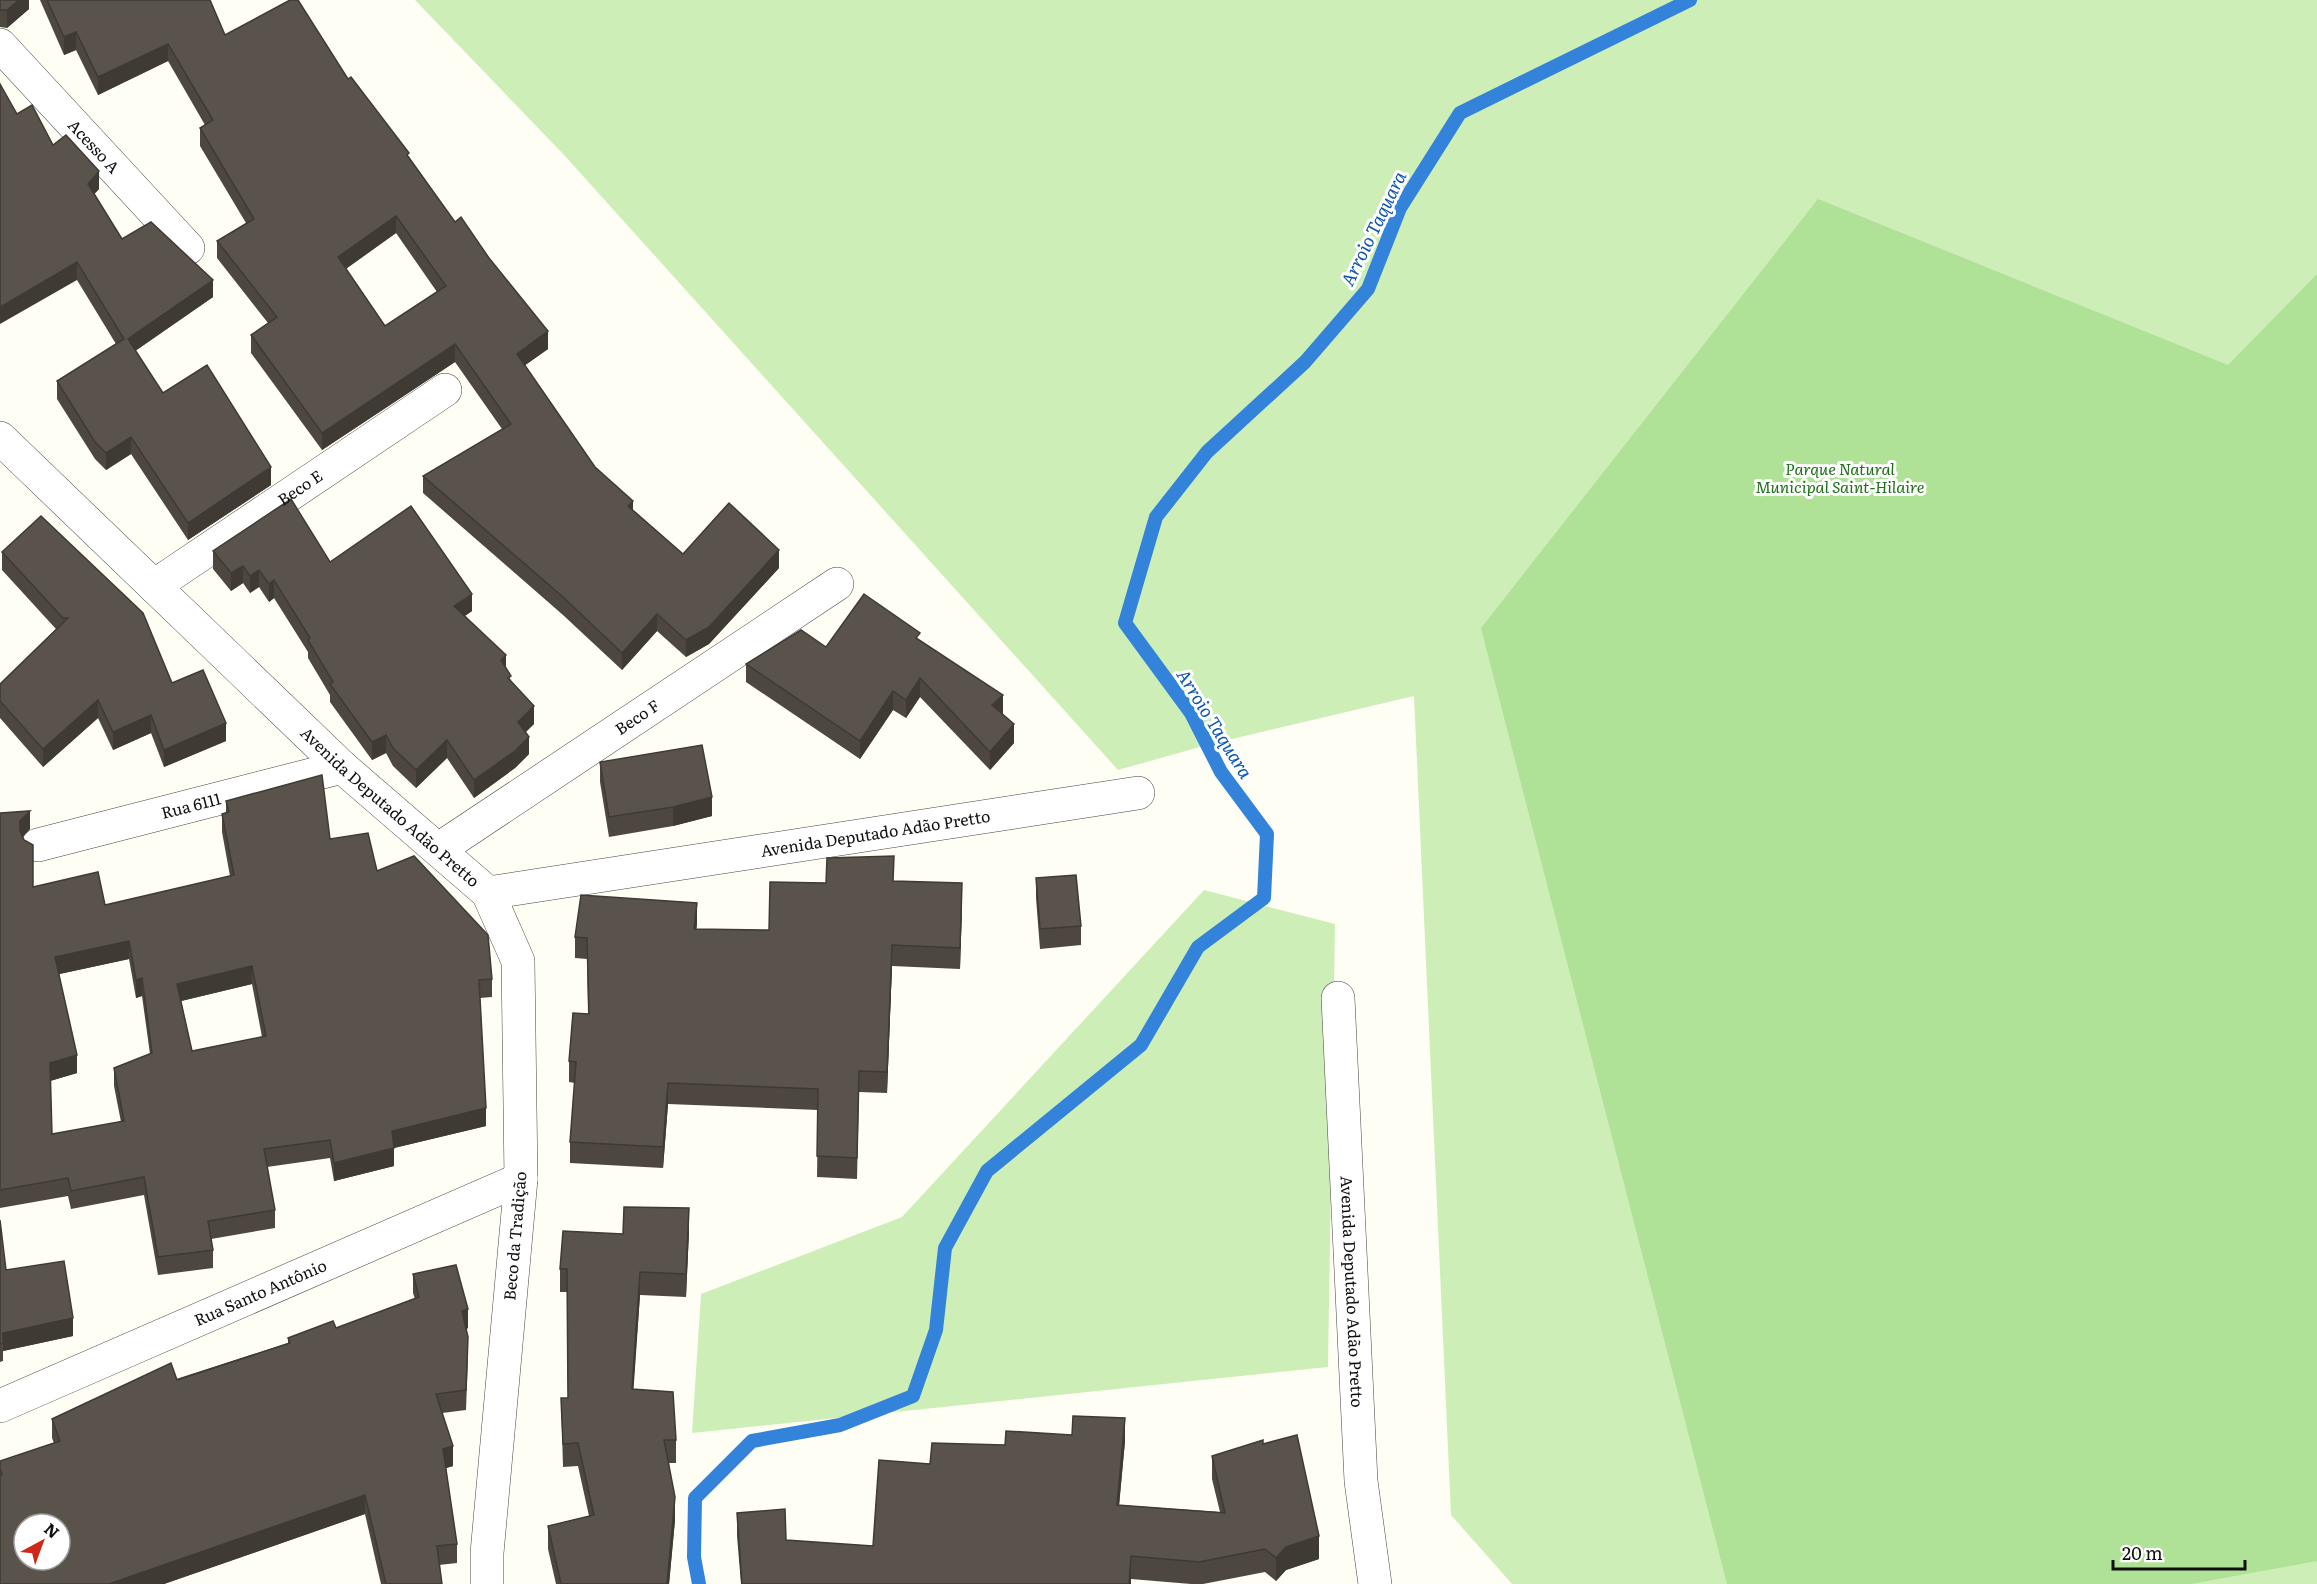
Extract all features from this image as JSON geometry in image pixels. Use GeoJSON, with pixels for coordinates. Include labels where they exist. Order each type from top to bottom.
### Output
{"type":"FeatureCollection","features":[{"type":"Feature","properties":{"kind":"street","name":"Acesso A"},"geometry":{"type":"LineString","coordinates":[[0,45],[188,248]]}},
{"type":"Feature","properties":{"kind":"street","name":"Beco E"},"geometry":{"type":"LineString","coordinates":[[154,586],[446,390]]}},
{"type":"Feature","properties":{"kind":"street","name":"Avenida Deputado Adão Pretto"},"geometry":{"type":"LineString","coordinates":[[0,438],[342,767],[488,893],[1138,793]]}},
{"type":"Feature","properties":{"kind":"street","name":"Beco F"},"geometry":{"type":"LineString","coordinates":[[439,849],[837,584]]}},
{"type":"Feature","properties":{"kind":"street","name":"Rua 6111"},"geometry":{"type":"LineString","coordinates":[[38,845],[342,767]]}},
{"type":"Feature","properties":{"kind":"street","name":"Beco da Tradição"},"geometry":{"type":"LineString","coordinates":[[487,1584],[487,1553],[521,1179],[518,961],[488,893]]}},
{"type":"Feature","properties":{"kind":"street","name":"Avenida Deputado Adão Pretto"},"geometry":{"type":"LineString","coordinates":[[1338,998],[1361,1481],[1375,1584]]}},
{"type":"Feature","properties":{"kind":"street","name":"Rua Santo Antônio"},"geometry":{"type":"LineString","coordinates":[[0,1406],[521,1179]]}},
{"type":"Feature","properties":{"kind":"green space","name":"Parque Natural Municipal Saint-Hilaire"},"geometry":{"type":"Polygon","coordinates":[[[415,0],[2317,0],[2317,1584],[1512,1584],[1451,1515],[1414,696],[1207,745],[1118,770],[565,156],[415,0]]]}},
{"type":"Feature","properties":{"kind":"green space"},"geometry":{"type":"Polygon","coordinates":[[[1818,199],[2228,365],[2317,274],[2317,1561],[2191,1584],[1727,1584],[1481,628],[1818,199]]]}},
{"type":"Feature","properties":{"kind":"green space"},"geometry":{"type":"Polygon","coordinates":[[[1204,890],[1335,924],[1328,1367],[692,1433],[701,1294],[902,1217],[1204,890]]]}},
{"type":"Feature","properties":{"kind":"building"},"geometry":{"type":"Polygon","coordinates":[[[0,0],[19,0],[7,10],[0,10],[0,0]]]}},
{"type":"Feature","properties":{"kind":"building"},"geometry":{"type":"Polygon","coordinates":[[[47,0],[210,0],[225,35],[290,0],[298,0],[348,79],[351,77],[409,153],[407,155],[455,222],[461,217],[489,258],[548,331],[517,354],[595,467],[633,501],[628,506],[683,554],[729,503],[779,550],[709,627],[686,640],[657,614],[622,653],[563,597],[423,476],[511,424],[455,344],[322,433],[251,335],[277,317],[217,241],[254,219],[200,128],[213,120],[168,44],[98,77],[76,32],[64,37],[47,0]],[[396,216],[338,257],[385,326],[446,286],[396,216]]]}},
{"type":"Feature","properties":{"kind":"building"},"geometry":{"type":"Polygon","coordinates":[[[0,84],[17,114],[32,105],[53,145],[66,135],[99,171],[88,184],[122,239],[151,222],[213,280],[128,339],[163,393],[207,365],[271,467],[188,523],[131,437],[106,453],[95,442],[57,381],[124,339],[77,262],[0,307],[0,84]]]}},
{"type":"Feature","properties":{"kind":"building"},"geometry":{"type":"Polygon","coordinates":[[[291,499],[330,562],[411,506],[472,594],[454,606],[506,655],[501,660],[511,676],[508,678],[534,706],[518,722],[529,737],[515,751],[474,780],[447,740],[416,770],[393,748],[386,735],[372,742],[330,684],[333,682],[308,640],[310,638],[274,580],[269,584],[259,570],[250,576],[243,566],[231,573],[213,551],[291,499]]]}},
{"type":"Feature","properties":{"kind":"building"},"geometry":{"type":"Polygon","coordinates":[[[41,516],[143,613],[172,683],[203,670],[226,723],[164,750],[151,715],[113,732],[98,700],[43,749],[0,701],[0,684],[68,618],[63,618],[2,552],[41,516]]]}},
{"type":"Feature","properties":{"kind":"building"},"geometry":{"type":"Polygon","coordinates":[[[864,594],[920,633],[916,638],[1003,695],[992,705],[1014,724],[990,752],[920,678],[906,700],[893,691],[860,741],[746,664],[801,630],[826,647],[864,594]]]}},
{"type":"Feature","properties":{"kind":"building"},"geometry":{"type":"Polygon","coordinates":[[[702,745],[712,797],[673,807],[609,817],[600,762],[702,745]]]}},
{"type":"Feature","properties":{"kind":"building"},"geometry":{"type":"Polygon","coordinates":[[[322,775],[330,839],[368,833],[377,871],[414,856],[488,935],[492,979],[479,980],[486,1108],[392,1131],[394,1148],[334,1163],[330,1140],[264,1149],[275,1210],[208,1221],[213,1250],[158,1257],[144,1177],[71,1191],[68,1178],[0,1190],[0,813],[30,811],[20,821],[20,831],[24,840],[33,845],[33,887],[98,872],[105,905],[234,875],[222,814],[229,812],[226,801],[322,775]],[[129,941],[55,957],[77,1055],[50,1063],[52,1134],[124,1121],[114,1068],[152,1053],[142,978],[136,980],[129,941]],[[252,966],[177,984],[192,1051],[266,1036],[252,966]]]}},
{"type":"Feature","properties":{"kind":"building"},"geometry":{"type":"Polygon","coordinates":[[[894,856],[893,881],[962,883],[960,948],[892,945],[887,1072],[859,1071],[857,1158],[817,1156],[818,1089],[668,1083],[663,1147],[570,1142],[576,1062],[569,1061],[573,1013],[589,1014],[587,938],[575,937],[581,895],[697,903],[694,929],[769,930],[770,882],[826,883],[827,858],[894,856]]]}},
{"type":"Feature","properties":{"kind":"building"},"geometry":{"type":"Polygon","coordinates":[[[1076,875],[1081,926],[1040,929],[1036,878],[1076,875]]]}},
{"type":"Feature","properties":{"kind":"building"},"geometry":{"type":"Polygon","coordinates":[[[624,1207],[689,1208],[686,1274],[640,1272],[632,1389],[673,1392],[676,1440],[664,1440],[675,1497],[667,1584],[561,1584],[548,1526],[594,1515],[578,1443],[563,1444],[561,1398],[568,1398],[567,1269],[560,1269],[563,1231],[623,1234],[624,1207]]]}},
{"type":"Feature","properties":{"kind":"building"},"geometry":{"type":"Polygon","coordinates":[[[0,1220],[6,1270],[64,1261],[73,1318],[3,1333],[3,1343],[0,1344],[0,1220]]]}},
{"type":"Feature","properties":{"kind":"building"},"geometry":{"type":"Polygon","coordinates":[[[456,1265],[468,1309],[462,1311],[468,1337],[466,1390],[436,1394],[453,1446],[443,1449],[457,1544],[437,1546],[442,1584],[386,1584],[365,1495],[109,1584],[0,1584],[0,1475],[2,1475],[0,1461],[60,1441],[52,1419],[171,1363],[177,1380],[290,1343],[288,1338],[333,1321],[336,1328],[419,1297],[413,1274],[456,1265]]]}},
{"type":"Feature","properties":{"kind":"building"},"geometry":{"type":"Polygon","coordinates":[[[1073,1416],[1125,1418],[1117,1505],[1225,1513],[1212,1456],[1263,1440],[1263,1444],[1297,1435],[1319,1536],[1286,1547],[1276,1558],[1265,1549],[1199,1562],[1131,1556],[1129,1584],[742,1584],[737,1513],[785,1509],[786,1540],[873,1546],[879,1460],[930,1464],[932,1443],[1005,1445],[1006,1431],[1072,1435],[1073,1416]]]}},
{"type":"Feature","properties":{"kind":"waterway","name":"Arroio Taquara"},"geometry":{"type":"LineString","coordinates":[[699,1584],[694,1557],[695,1498],[752,1441],[840,1425],[913,1396],[936,1330],[945,1248],[987,1171],[1141,1045],[1198,947],[1264,898],[1267,834],[1221,772],[1191,713],[1125,623],[1156,517],[1207,452],[1305,362],[1368,289],[1400,208],[1460,113],[1690,0]]}}]}
